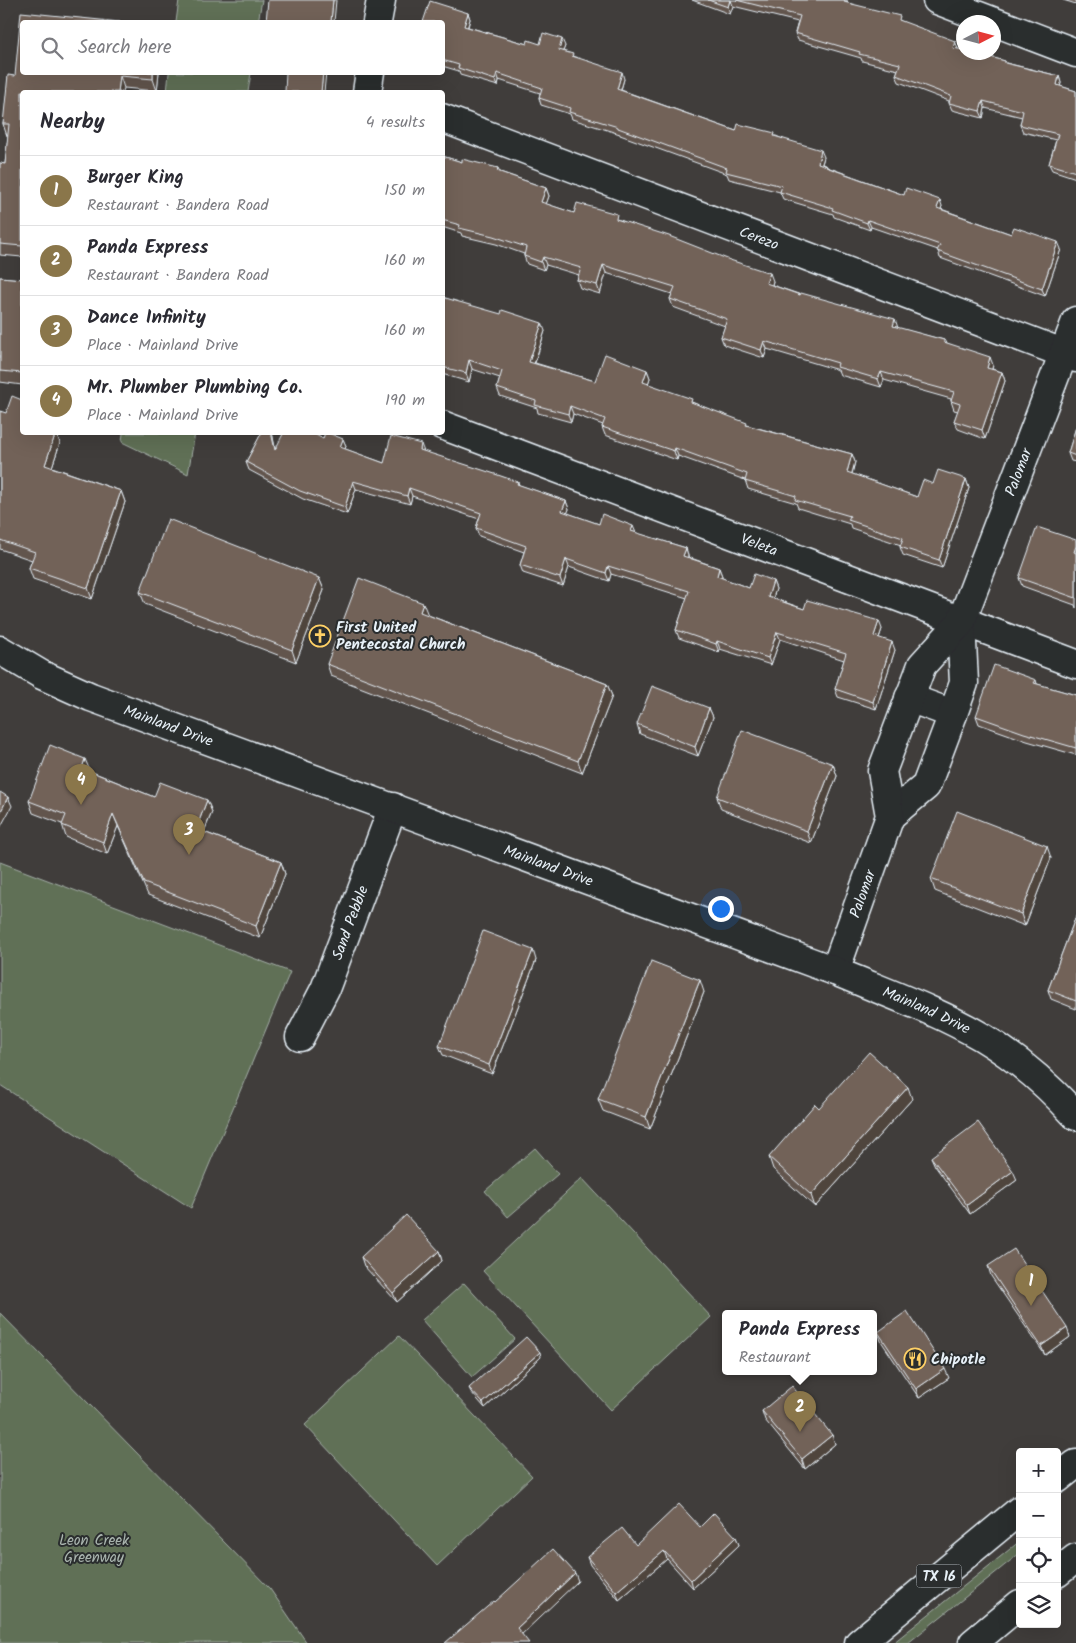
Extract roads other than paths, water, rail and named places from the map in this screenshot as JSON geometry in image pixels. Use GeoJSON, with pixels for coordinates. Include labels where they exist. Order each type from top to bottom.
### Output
{"type":"FeatureCollection","features":[{"type":"Feature","properties":{"kind":"street"},"geometry":{"type":"LineString","coordinates":[[377,20],[381,0]]}},
{"type":"Feature","properties":{"kind":"street"},"geometry":{"type":"LineString","coordinates":[[937,0],[1076,53]]}},
{"type":"Feature","properties":{"kind":"street","name":"Cerezo"},"geometry":{"type":"LineString","coordinates":[[445,119],[1070,355]]}},
{"type":"Feature","properties":{"kind":"street","name":"Palomar"},"geometry":{"type":"LineString","coordinates":[[835,971],[890,816],[882,770],[922,665],[961,622],[1070,355],[1076,320]]}},
{"type":"Feature","properties":{"kind":"street","name":"Veleta"},"geometry":{"type":"LineString","coordinates":[[445,426],[1076,664]]}},
{"type":"Feature","properties":{"kind":"street","name":"Palomar"},"geometry":{"type":"LineString","coordinates":[[890,816],[926,786],[953,714],[964,683],[961,622]]}},
{"type":"Feature","properties":{"kind":"street","name":"Mainland Drive"},"geometry":{"type":"LineString","coordinates":[[0,650],[42,675],[91,697],[835,971],[931,1010],[983,1038],[1038,1077],[1076,1116]]}},
{"type":"Feature","properties":{"kind":"street"},"geometry":{"type":"LineString","coordinates":[[909,698],[953,714]]}},
{"type":"Feature","properties":{"kind":"street","name":"Sand Pebble"},"geometry":{"type":"LineString","coordinates":[[300,1037],[325,989],[393,807]]}},
{"type":"Feature","properties":{"kind":"street"},"geometry":{"type":"LineString","coordinates":[[1061,1476],[1076,1464]]}},
{"type":"Feature","properties":{"kind":"street","name":"TX 16"},"geometry":{"type":"LineString","coordinates":[[859,1643],[1016,1513]]}},
{"type":"Feature","properties":{"kind":"street"},"geometry":{"type":"LineString","coordinates":[[1061,1570],[1076,1558]]}},
{"type":"Feature","properties":{"kind":"street"},"geometry":{"type":"LineString","coordinates":[[973,1643],[1016,1607]]}},
{"type":"Feature","properties":{"kind":"place","name":"First United Pentecostal Church"},"geometry":{"type":"Point","coordinates":[320,636]}},
{"type":"Feature","properties":{"kind":"place","name":"Mr. Plumber Plumbing Co."},"geometry":{"type":"Point","coordinates":[81,805]}},
{"type":"Feature","properties":{"kind":"place","name":"Dance Infinity"},"geometry":{"type":"Point","coordinates":[189,855]}},
{"type":"Feature","properties":{"kind":"place","name":"Burger King"},"geometry":{"type":"Point","coordinates":[1031,1306]}},
{"type":"Feature","properties":{"kind":"place","name":"Chipotle"},"geometry":{"type":"Point","coordinates":[915,1359]}},
{"type":"Feature","properties":{"kind":"place","name":"Panda Express"},"geometry":{"type":"Point","coordinates":[800,1432]}},
{"type":"Feature","properties":{"kind":"park label","name":"Leon Creek Greenway"},"geometry":{"type":"Point","coordinates":[94,1548]}}]}
